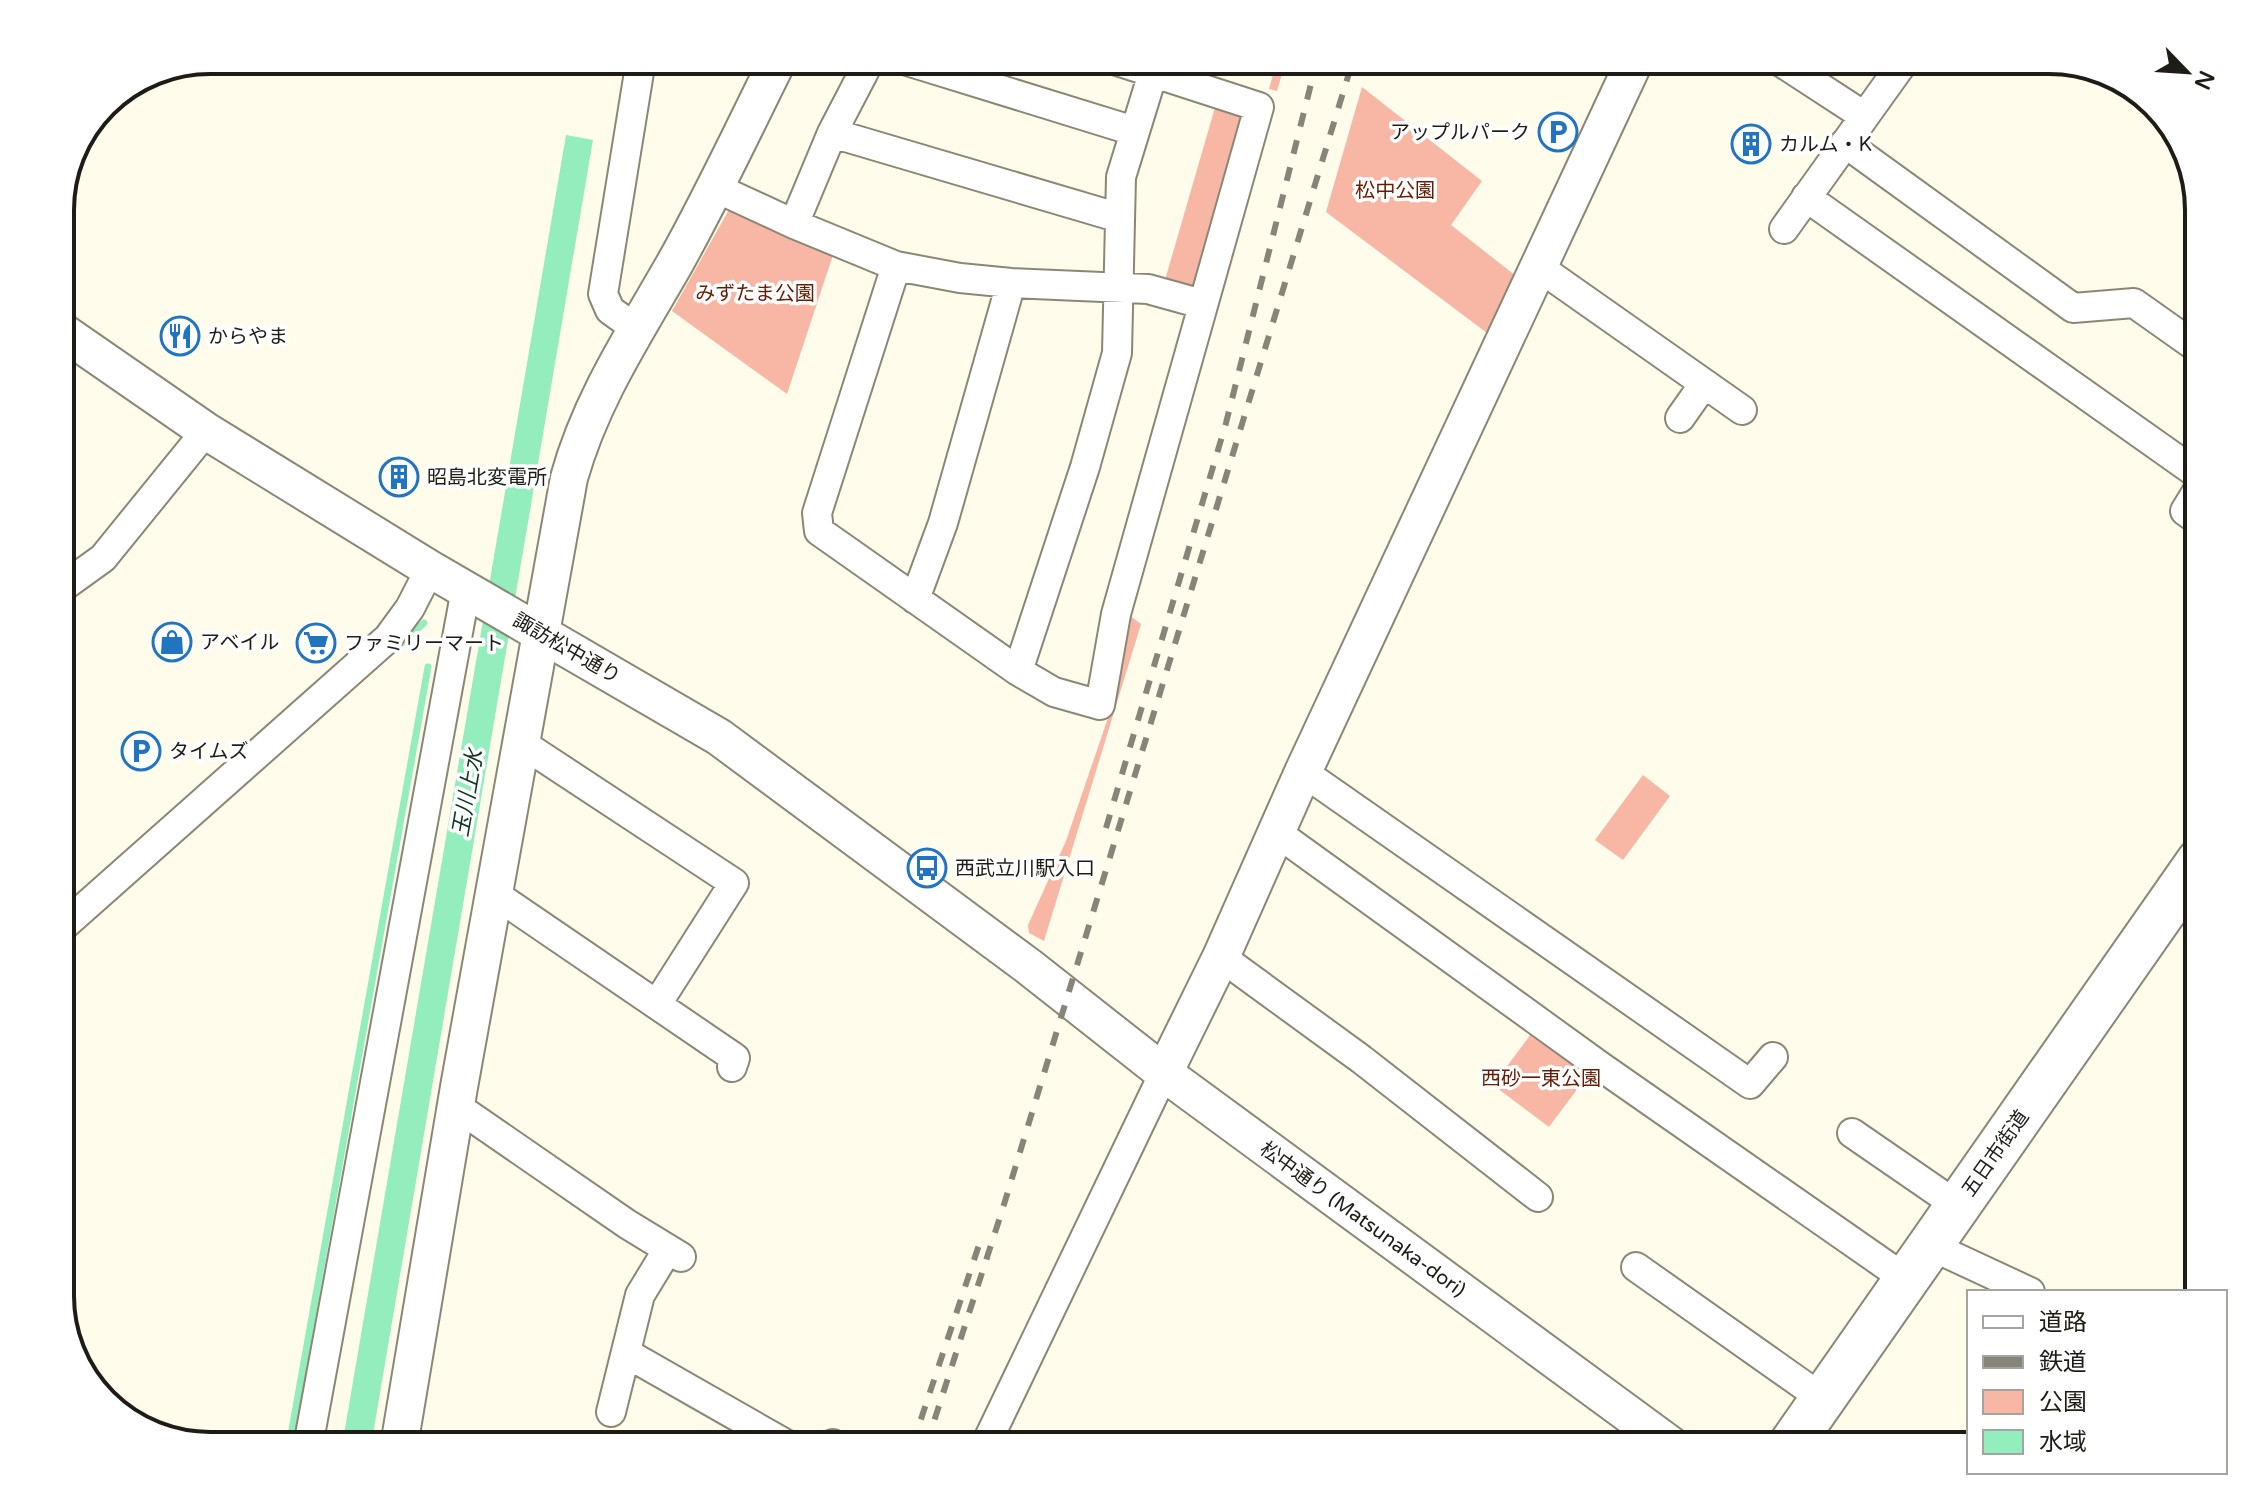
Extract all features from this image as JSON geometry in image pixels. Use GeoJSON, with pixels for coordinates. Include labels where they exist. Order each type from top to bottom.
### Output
{"type":"FeatureCollection","features":[{"type":"Feature","properties":{"kind":"main road","name":"五日市街道"},"geometry":{"type":"LineString","coordinates":[[1800,1432],[2185,881]]}},
{"type":"Feature","properties":{"kind":"street"},"geometry":{"type":"LineString","coordinates":[[635,328],[610,310],[603,294],[639,74]]}},
{"type":"Feature","properties":{"kind":"street"},"geometry":{"type":"LineString","coordinates":[[401,1432],[456,1106],[523,744],[529,626],[569,478],[580,439],[635,328],[675,263],[771,74]]}},
{"type":"Feature","properties":{"kind":"street"},"geometry":{"type":"LineString","coordinates":[[794,224],[832,133],[863,74]]}},
{"type":"Feature","properties":{"kind":"street"},"geometry":{"type":"LineString","coordinates":[[949,74],[1134,131]]}},
{"type":"Feature","properties":{"kind":"street"},"geometry":{"type":"LineString","coordinates":[[1018,671],[1085,467],[1117,353],[1121,177],[1153,74]]}},
{"type":"Feature","properties":{"kind":"street"},"geometry":{"type":"LineString","coordinates":[[896,266],[817,513],[819,531],[1018,671],[1054,692],[1100,705],[1116,614],[1259,107],[1156,74]]}},
{"type":"Feature","properties":{"kind":"street"},"geometry":{"type":"LineString","coordinates":[[992,1432],[1221,957],[1303,772],[1629,74]]}},
{"type":"Feature","properties":{"kind":"street"},"geometry":{"type":"LineString","coordinates":[[1800,74],[1864,116]]}},
{"type":"Feature","properties":{"kind":"street"},"geometry":{"type":"LineString","coordinates":[[1784,229],[1895,74]]}},
{"type":"Feature","properties":{"kind":"street"},"geometry":{"type":"LineString","coordinates":[[832,133],[1120,218]]}},
{"type":"Feature","properties":{"kind":"street"},"geometry":{"type":"LineString","coordinates":[[1845,143],[2073,308],[2134,303],[2185,339]]}},
{"type":"Feature","properties":{"kind":"street"},"geometry":{"type":"LineString","coordinates":[[714,187],[896,266],[960,278],[1011,283],[1148,289],[1202,304]]}},
{"type":"Feature","properties":{"kind":"street"},"geometry":{"type":"LineString","coordinates":[[1806,197],[2185,465]]}},
{"type":"Feature","properties":{"kind":"street"},"geometry":{"type":"LineString","coordinates":[[1540,268],[1742,410]]}},
{"type":"Feature","properties":{"kind":"street"},"geometry":{"type":"LineString","coordinates":[[915,599],[943,523],[1011,283]]}},
{"type":"Feature","properties":{"kind":"street","name":"諏訪松中通り"},"geometry":{"type":"LineString","coordinates":[[74,340],[206,431],[430,569],[719,737],[1057,989]]}},
{"type":"Feature","properties":{"kind":"street"},"geometry":{"type":"LineString","coordinates":[[1680,418],[1704,384]]}},
{"type":"Feature","properties":{"kind":"street"},"geometry":{"type":"LineString","coordinates":[[74,579],[103,558],[206,431]]}},
{"type":"Feature","properties":{"kind":"street"},"geometry":{"type":"LineString","coordinates":[[74,917],[388,638],[410,608],[430,569]]}},
{"type":"Feature","properties":{"kind":"street"},"geometry":{"type":"LineString","coordinates":[[311,1432],[475,594]]}},
{"type":"Feature","properties":{"kind":"street"},"geometry":{"type":"LineString","coordinates":[[523,744],[734,883],[657,1004]]}},
{"type":"Feature","properties":{"kind":"street"},"geometry":{"type":"LineString","coordinates":[[1303,772],[1750,1084],[1773,1057]]}},
{"type":"Feature","properties":{"kind":"street"},"geometry":{"type":"LineString","coordinates":[[1276,832],[1600,1066],[1919,1263],[2022,1290]]}},
{"type":"Feature","properties":{"kind":"street"},"geometry":{"type":"LineString","coordinates":[[496,895],[735,1058],[732,1067]]}},
{"type":"Feature","properties":{"kind":"street"},"geometry":{"type":"LineString","coordinates":[[1221,957],[1368,1050],[1527,1182]]}},
{"type":"Feature","properties":{"kind":"street","name":"松中通り (Matsunaka-dori)"},"geometry":{"type":"LineString","coordinates":[[1057,989],[1164,1073],[1653,1432]]}},
{"type":"Feature","properties":{"kind":"street"},"geometry":{"type":"LineString","coordinates":[[456,1106],[674,1253],[640,1295],[611,1412]]}},
{"type":"Feature","properties":{"kind":"street"},"geometry":{"type":"LineString","coordinates":[[1852,1133],[1958,1206]]}},
{"type":"Feature","properties":{"kind":"street"},"geometry":{"type":"LineString","coordinates":[[1636,1267],[1823,1399]]}},
{"type":"Feature","properties":{"kind":"street"},"geometry":{"type":"LineString","coordinates":[[626,1353],[764,1432]]}},
{"type":"Feature","properties":{"kind":"green space"},"geometry":{"type":"Polygon","coordinates":[[[1273,74],[1282,74],[1277,91],[1269,89],[1273,74]]]}},
{"type":"Feature","properties":{"kind":"green space","name":"松中公園"},"geometry":{"type":"Polygon","coordinates":[[[1362,87],[1482,181],[1451,225],[1516,276],[1491,336],[1326,212],[1362,87]]]}},
{"type":"Feature","properties":{"kind":"green space"},"geometry":{"type":"Polygon","coordinates":[[[1216,104],[1240,113],[1243,125],[1198,281],[1189,289],[1165,280],[1216,104]]]}},
{"type":"Feature","properties":{"kind":"green space","name":"みずたま公園"},"geometry":{"type":"Polygon","coordinates":[[[731,206],[834,252],[787,394],[672,311],[731,206]]]}},
{"type":"Feature","properties":{"kind":"green space"},"geometry":{"type":"Polygon","coordinates":[[[1125,612],[1141,624],[1044,941],[1029,933],[1028,925],[1066,841],[1112,706],[1125,612]]]}},
{"type":"Feature","properties":{"kind":"green space"},"geometry":{"type":"Polygon","coordinates":[[[1643,775],[1670,796],[1623,860],[1595,840],[1643,775]]]}},
{"type":"Feature","properties":{"kind":"green space","name":"西砂一東公園"},"geometry":{"type":"Polygon","coordinates":[[[1534,1030],[1590,1072],[1549,1127],[1493,1085],[1534,1030]]]}},
{"type":"Feature","properties":{"kind":"water","name":"玉川上水"},"geometry":{"type":"Polygon","coordinates":[[[566,135],[593,140],[373,1432],[344,1432],[566,135]]]}},
{"type":"Feature","properties":{"kind":"waterway"},"geometry":{"type":"LineString","coordinates":[[396,648],[424,623]]}},
{"type":"Feature","properties":{"kind":"waterway"},"geometry":{"type":"LineString","coordinates":[[291,1432],[428,667]]}},
{"type":"Feature","properties":{"kind":"railway"},"geometry":{"type":"LineString","coordinates":[[1106,828],[1226,423],[1313,74]]}},
{"type":"Feature","properties":{"kind":"railway"},"geometry":{"type":"LineString","coordinates":[[931,1432],[1002,1211],[1349,74]]}},
{"type":"Feature","properties":{"kind":"railway"},"geometry":{"type":"LineString","coordinates":[[917,1432],[979,1245]]}},
{"type":"Feature","properties":{"kind":"place","name":"アップルパーク"},"geometry":{"type":"Point","coordinates":[1558,132]}},
{"type":"Feature","properties":{"kind":"place","name":"カルム・K"},"geometry":{"type":"Point","coordinates":[1751,144]}},
{"type":"Feature","properties":{"kind":"place","name":"からやま"},"geometry":{"type":"Point","coordinates":[180,336]}},
{"type":"Feature","properties":{"kind":"place","name":"昭島北変電所"},"geometry":{"type":"Point","coordinates":[399,477]}},
{"type":"Feature","properties":{"kind":"place","name":"アベイル"},"geometry":{"type":"Point","coordinates":[172,642]}},
{"type":"Feature","properties":{"kind":"place","name":"ファミリーマート"},"geometry":{"type":"Point","coordinates":[316,643]}},
{"type":"Feature","properties":{"kind":"place","name":"タイムズ"},"geometry":{"type":"Point","coordinates":[141,751]}},
{"type":"Feature","properties":{"kind":"place","name":"西武立川駅入口"},"geometry":{"type":"Point","coordinates":[927,868]}}]}
